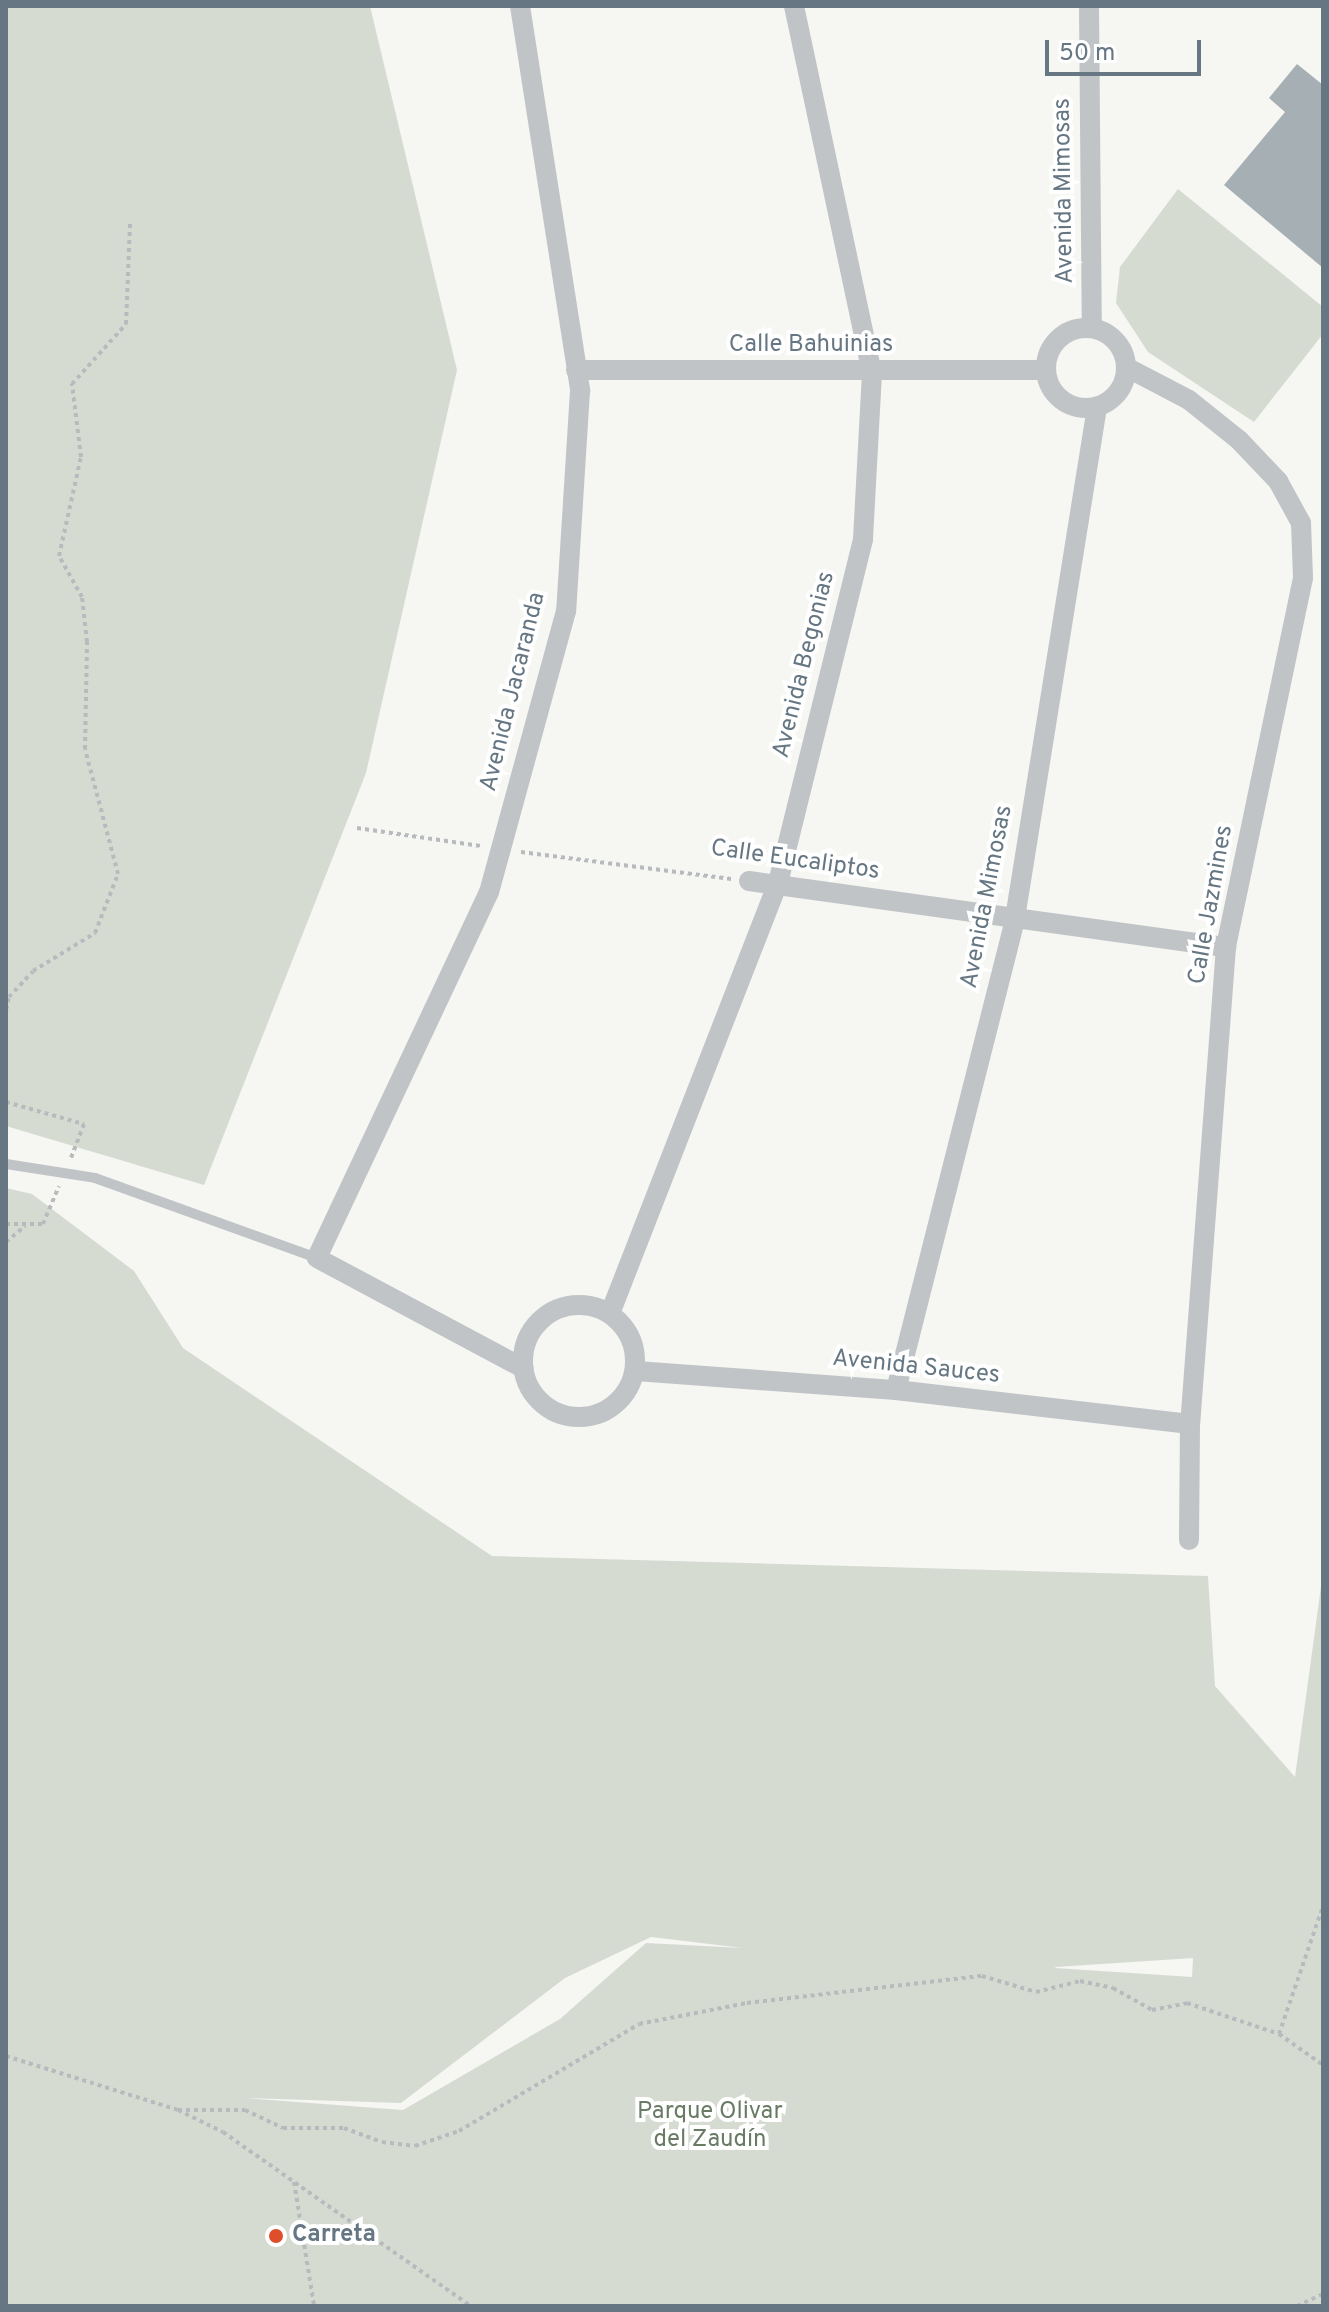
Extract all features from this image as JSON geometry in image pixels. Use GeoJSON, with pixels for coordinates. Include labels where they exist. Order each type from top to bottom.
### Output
{"type":"FeatureCollection","features":[{"type":"Feature","properties":{"kind":"street","name":"Avenida Jacaranda"},"geometry":{"type":"LineString","coordinates":[[317,1258],[489,892],[566,611],[580,391],[520,6]]}},
{"type":"Feature","properties":{"kind":"street","name":"Avenida Begonias"},"geometry":{"type":"LineString","coordinates":[[611,1311],[778,883],[863,539],[872,373],[794,6]]}},
{"type":"Feature","properties":{"kind":"street","name":"Avenida Mimosas"},"geometry":{"type":"LineString","coordinates":[[1089,6],[1092,328]]}},
{"type":"Feature","properties":{"kind":"street"},"geometry":{"type":"LineString","coordinates":[[1092,328],[1116,341],[1126,367],[1119,391],[1097,407],[1064,403],[1054,393],[1046,370],[1058,339],[1092,328]]}},
{"type":"Feature","properties":{"kind":"street","name":"Calle Jazmines"},"geometry":{"type":"LineString","coordinates":[[1126,367],[1189,400],[1239,440],[1278,481],[1301,523],[1303,578],[1226,947],[1190,1424],[1189,1540]]}},
{"type":"Feature","properties":{"kind":"street","name":"Calle Bahuinias"},"geometry":{"type":"LineString","coordinates":[[576,370],[872,373],[1046,370]]}},
{"type":"Feature","properties":{"kind":"street","name":"Avenida Mimosas"},"geometry":{"type":"LineString","coordinates":[[896,1390],[1015,918],[1097,407]]}},
{"type":"Feature","properties":{"kind":"street","name":"Calle Eucaliptos"},"geometry":{"type":"LineString","coordinates":[[749,881],[1226,947]]}},
{"type":"Feature","properties":{"kind":"street"},"geometry":{"type":"LineString","coordinates":[[317,1258],[523,1368],[540,1402],[568,1416],[606,1410],[621,1397],[636,1371],[632,1340],[611,1311],[587,1305],[559,1308],[542,1318],[530,1333],[523,1368]]}},
{"type":"Feature","properties":{"kind":"street","name":"Avenida Sauces"},"geometry":{"type":"LineString","coordinates":[[636,1371],[896,1390],[1190,1424]]}},
{"type":"Feature","properties":{"kind":"lane"},"geometry":{"type":"LineString","coordinates":[[6,1164],[95,1178],[317,1258]]}},
{"type":"Feature","properties":{"kind":"path"},"geometry":{"type":"LineString","coordinates":[[6,1010],[9,997],[33,971],[95,933],[118,874],[85,749],[87,642],[82,597],[59,556],[81,457],[72,384],[126,324],[130,223]]}},
{"type":"Feature","properties":{"kind":"path","name":"Calle Eucaliptos"},"geometry":{"type":"LineString","coordinates":[[357,828],[749,881]]}},
{"type":"Feature","properties":{"kind":"path"},"geometry":{"type":"LineString","coordinates":[[6,1242],[27,1224]]}},
{"type":"Feature","properties":{"kind":"path"},"geometry":{"type":"LineString","coordinates":[[1279,2034],[1323,1908]]}},
{"type":"Feature","properties":{"kind":"path"},"geometry":{"type":"LineString","coordinates":[[178,2110],[245,2110],[283,2128],[344,2128],[382,2142],[415,2146],[459,2131],[639,2024],[747,2003],[982,1976],[1036,1992],[1080,1981],[1113,1988],[1152,2010],[1187,2003],[1279,2034],[1323,2065]]}},
{"type":"Feature","properties":{"kind":"path"},"geometry":{"type":"LineString","coordinates":[[6,2056],[178,2110],[223,2132],[471,2306]]}},
{"type":"Feature","properties":{"kind":"path"},"geometry":{"type":"LineString","coordinates":[[294,2181],[314,2306]]}},
{"type":"Feature","properties":{"kind":"path"},"geometry":{"type":"LineString","coordinates":[[1297,2306],[1323,2294]]}},
{"type":"Feature","properties":{"kind":"green space"},"geometry":{"type":"Polygon","coordinates":[[[6,6],[370,6],[457,370],[366,773],[204,1185],[6,1126],[6,6]]]}},
{"type":"Feature","properties":{"kind":"green space"},"geometry":{"type":"Polygon","coordinates":[[[1178,189],[1323,307],[1323,334],[1254,422],[1148,352],[1116,303],[1120,267],[1178,189]]]}},
{"type":"Feature","properties":{"kind":"green space","name":"Parque Olivar del Zaudín"},"geometry":{"type":"Polygon","coordinates":[[[6,1188],[32,1194],[134,1271],[183,1348],[492,1556],[1208,1576],[1215,1686],[1295,1777],[1323,1572],[1323,2306],[6,2306],[6,1188]],[[651,1937],[565,1978],[401,2103],[245,2098],[403,2110],[560,2019],[646,1943],[743,1948],[651,1937]],[[1193,1958],[1056,1967],[1055,1968],[1192,1977],[1193,1958]]]}},
{"type":"Feature","properties":{"kind":"building"},"geometry":{"type":"Polygon","coordinates":[[[1297,64],[1323,85],[1323,268],[1224,185],[1285,112],[1269,98],[1297,64]]]}},
{"type":"Feature","properties":{"kind":"place","name":"Carreta"},"geometry":{"type":"Point","coordinates":[276,2236]}}]}
